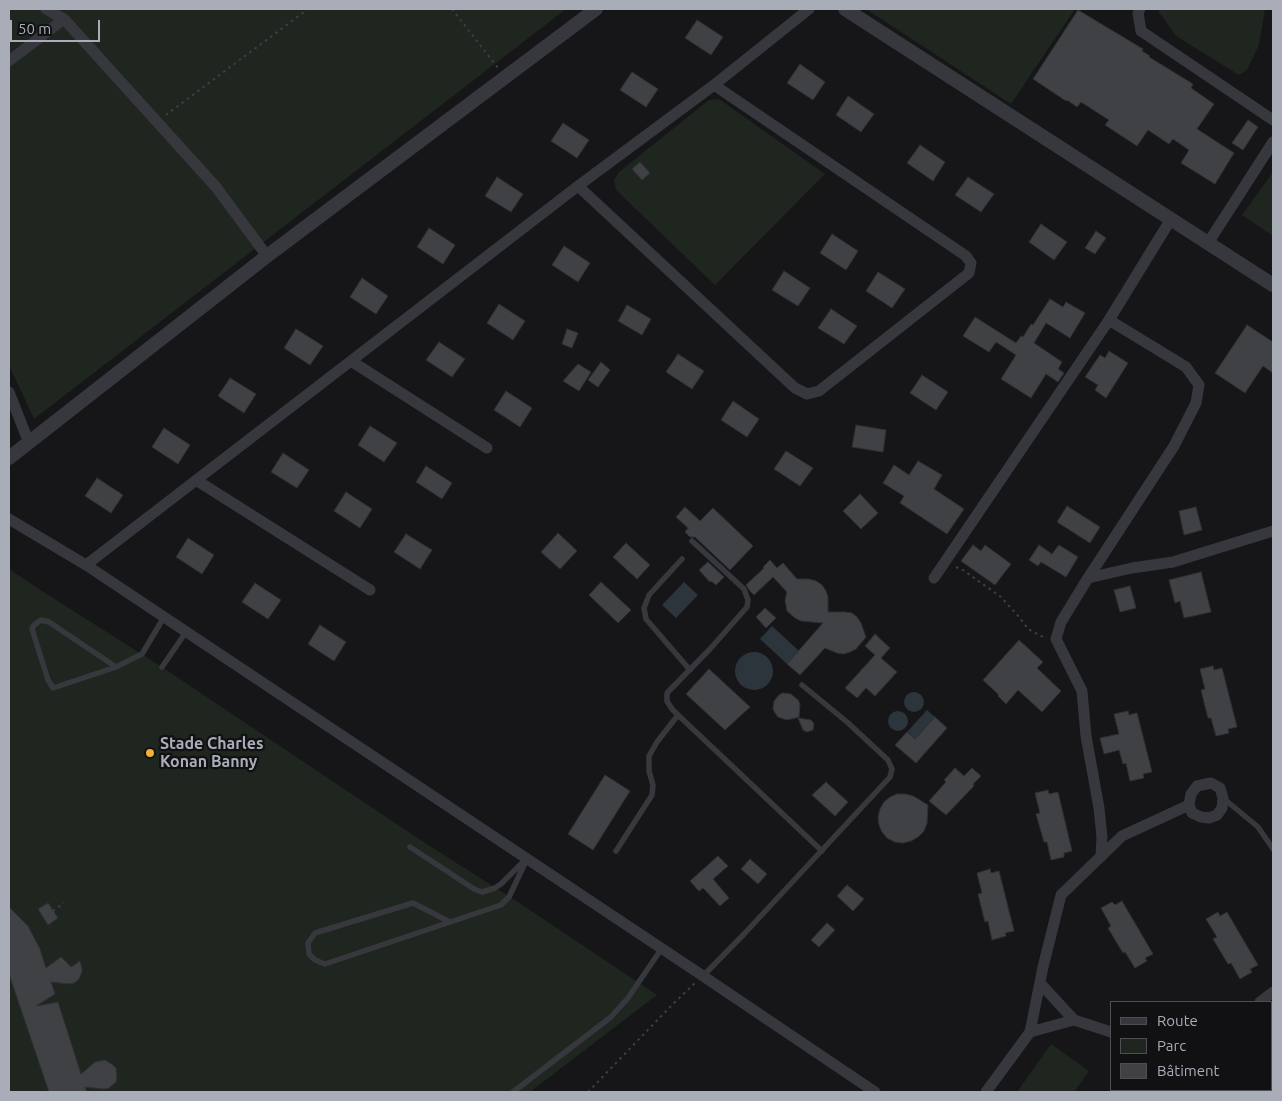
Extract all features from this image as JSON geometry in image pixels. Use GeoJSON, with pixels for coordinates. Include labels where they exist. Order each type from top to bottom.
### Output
{"type":"FeatureCollection","features":[{"type":"Feature","properties":{"kind":"street"},"geometry":{"type":"LineString","coordinates":[[46,9],[64,19],[157,121],[216,187],[268,256]]}},
{"type":"Feature","properties":{"kind":"street"},"geometry":{"type":"LineString","coordinates":[[9,458],[268,256],[596,9]]}},
{"type":"Feature","properties":{"kind":"street"},"geometry":{"type":"LineString","coordinates":[[86,565],[578,186],[714,85],[809,9]]}},
{"type":"Feature","properties":{"kind":"street"},"geometry":{"type":"LineString","coordinates":[[845,9],[1273,285]]}},
{"type":"Feature","properties":{"kind":"street"},"geometry":{"type":"LineString","coordinates":[[1140,9],[1138,13],[1141,31],[1273,120]]}},
{"type":"Feature","properties":{"kind":"street"},"geometry":{"type":"LineString","coordinates":[[9,61],[64,19]]}},
{"type":"Feature","properties":{"kind":"street"},"geometry":{"type":"LineString","coordinates":[[578,186],[795,388],[807,394],[819,391],[969,273],[971,264],[966,256],[714,85]]}},
{"type":"Feature","properties":{"kind":"street"},"geometry":{"type":"LineString","coordinates":[[1208,243],[1273,142]]}},
{"type":"Feature","properties":{"kind":"street"},"geometry":{"type":"LineString","coordinates":[[934,578],[1109,320],[1171,220]]}},
{"type":"Feature","properties":{"kind":"street"},"geometry":{"type":"LineString","coordinates":[[1101,857],[1102,837],[1099,808],[1086,736],[1082,691],[1056,639],[1061,622],[1174,446],[1196,403],[1199,385],[1186,367],[1109,320]]}},
{"type":"Feature","properties":{"kind":"street"},"geometry":{"type":"LineString","coordinates":[[351,360],[487,448]]}},
{"type":"Feature","properties":{"kind":"street"},"geometry":{"type":"LineString","coordinates":[[9,392],[29,443]]}},
{"type":"Feature","properties":{"kind":"street"},"geometry":{"type":"LineString","coordinates":[[196,480],[370,590]]}},
{"type":"Feature","properties":{"kind":"street"},"geometry":{"type":"LineString","coordinates":[[9,519],[86,565],[662,948],[874,1092]]}},
{"type":"Feature","properties":{"kind":"street"},"geometry":{"type":"LineString","coordinates":[[1088,578],[1132,568],[1173,562],[1273,531]]}},
{"type":"Feature","properties":{"kind":"street"},"geometry":{"type":"LineString","coordinates":[[1211,782],[1220,788],[1224,798],[1218,815],[1209,818],[1201,818],[1192,813],[1189,805],[1191,794],[1197,786],[1211,782]]}},
{"type":"Feature","properties":{"kind":"street"},"geometry":{"type":"LineString","coordinates":[[986,1092],[1030,1032],[1061,895],[1122,836],[1189,805]]}},
{"type":"Feature","properties":{"kind":"street"},"geometry":{"type":"LineString","coordinates":[[1040,983],[1074,1020],[1110,1032]]}},
{"type":"Feature","properties":{"kind":"street"},"geometry":{"type":"LineString","coordinates":[[1261,1001],[1273,992]]}},
{"type":"Feature","properties":{"kind":"street"},"geometry":{"type":"LineString","coordinates":[[1030,1032],[1074,1020]]}},
{"type":"Feature","properties":{"kind":"lane"},"geometry":{"type":"LineString","coordinates":[[692,541],[744,589],[748,600],[747,607],[667,693],[667,701],[678,715],[822,851]]}},
{"type":"Feature","properties":{"kind":"lane"},"geometry":{"type":"LineString","coordinates":[[682,558],[650,595],[644,608],[646,619],[690,670]]}},
{"type":"Feature","properties":{"kind":"lane"},"geometry":{"type":"LineString","coordinates":[[116,667],[49,622],[41,620],[32,629],[48,680],[54,688],[116,667],[142,654],[164,617]]}},
{"type":"Feature","properties":{"kind":"lane"},"geometry":{"type":"LineString","coordinates":[[162,667],[186,632]]}},
{"type":"Feature","properties":{"kind":"lane"},"geometry":{"type":"LineString","coordinates":[[703,976],[890,777],[892,769],[888,760],[847,722],[802,685]]}},
{"type":"Feature","properties":{"kind":"lane"},"geometry":{"type":"LineString","coordinates":[[616,851],[652,795],[649,756],[657,742],[678,715]]}},
{"type":"Feature","properties":{"kind":"lane"},"geometry":{"type":"LineString","coordinates":[[1224,798],[1258,827],[1273,849]]}},
{"type":"Feature","properties":{"kind":"lane"},"geometry":{"type":"LineString","coordinates":[[410,848],[474,889],[482,892],[501,884],[527,858]]}},
{"type":"Feature","properties":{"kind":"lane"},"geometry":{"type":"LineString","coordinates":[[450,922],[412,903],[314,933],[308,943],[310,954],[314,960],[325,964],[501,905],[509,898],[527,858]]}},
{"type":"Feature","properties":{"kind":"lane"},"geometry":{"type":"LineString","coordinates":[[513,1092],[611,1017],[628,998],[662,948]]}},
{"type":"Feature","properties":{"kind":"path"},"geometry":{"type":"LineString","coordinates":[[157,121],[308,9]]}},
{"type":"Feature","properties":{"kind":"path"},"geometry":{"type":"LineString","coordinates":[[452,9],[505,76]]}},
{"type":"Feature","properties":{"kind":"path"},"geometry":{"type":"LineString","coordinates":[[945,561],[963,570],[1001,597],[1028,629],[1048,639],[1056,639]]}},
{"type":"Feature","properties":{"kind":"path"},"geometry":{"type":"LineString","coordinates":[[54,911],[64,903]]}},
{"type":"Feature","properties":{"kind":"path"},"geometry":{"type":"LineString","coordinates":[[588,1092],[672,1005],[703,976]]}},
{"type":"Feature","properties":{"kind":"green space"},"geometry":{"type":"Polygon","coordinates":[[[9,9],[566,9],[34,419],[9,365],[9,9]]]}},
{"type":"Feature","properties":{"kind":"green space"},"geometry":{"type":"Polygon","coordinates":[[[866,9],[1075,9],[1011,104],[866,9]]]}},
{"type":"Feature","properties":{"kind":"green space"},"geometry":{"type":"Polygon","coordinates":[[[1159,9],[1265,9],[1259,45],[1247,70],[1239,75],[1176,36],[1159,12],[1159,9]]]}},
{"type":"Feature","properties":{"kind":"green space"},"geometry":{"type":"Polygon","coordinates":[[[719,99],[825,174],[715,285],[616,190],[614,180],[619,172],[709,100],[719,99]]]}},
{"type":"Feature","properties":{"kind":"green space"},"geometry":{"type":"Polygon","coordinates":[[[1273,172],[1273,236],[1242,215],[1273,172]]]}},
{"type":"Feature","properties":{"kind":"green space","name":"Stade Charles Konan Banny"},"geometry":{"type":"Polygon","coordinates":[[[9,569],[162,667],[657,995],[530,1092],[9,1092],[9,569]]]}},
{"type":"Feature","properties":{"kind":"green space"},"geometry":{"type":"Polygon","coordinates":[[[1051,1044],[1089,1071],[1074,1092],[1017,1092],[1051,1044]]]}},
{"type":"Feature","properties":{"kind":"shaded area"},"geometry":{"type":"Polygon","coordinates":[[[684,582],[698,595],[676,618],[662,605],[684,582]]]}},
{"type":"Feature","properties":{"kind":"shaded area"},"geometry":{"type":"Polygon","coordinates":[[[772,626],[799,651],[787,664],[760,639],[772,626]]]}},
{"type":"Feature","properties":{"kind":"shaded area"},"geometry":{"type":"Polygon","coordinates":[[[754,652],[768,657],[773,671],[768,685],[754,690],[740,685],[735,671],[740,657],[754,652]]]}},
{"type":"Feature","properties":{"kind":"shaded area"},"geometry":{"type":"Polygon","coordinates":[[[914,692],[921,695],[924,702],[921,709],[914,712],[907,709],[904,702],[907,695],[914,692]]]}},
{"type":"Feature","properties":{"kind":"shaded area"},"geometry":{"type":"Polygon","coordinates":[[[927,710],[935,717],[915,739],[907,732],[927,710]]]}},
{"type":"Feature","properties":{"kind":"shaded area"},"geometry":{"type":"Polygon","coordinates":[[[898,711],[905,714],[908,721],[905,728],[898,731],[891,728],[888,721],[891,714],[898,711]]]}},
{"type":"Feature","properties":{"kind":"building"},"geometry":{"type":"Polygon","coordinates":[[[1078,10],[1143,49],[1142,51],[1149,57],[1193,84],[1191,88],[1214,104],[1197,129],[1234,153],[1215,184],[1181,163],[1189,150],[1173,139],[1169,144],[1148,130],[1137,146],[1105,125],[1109,120],[1081,102],[1077,107],[1033,79],[1078,10]]]}},
{"type":"Feature","properties":{"kind":"building"},"geometry":{"type":"Polygon","coordinates":[[[697,20],[723,37],[711,55],[685,38],[697,20]]]}},
{"type":"Feature","properties":{"kind":"building"},"geometry":{"type":"Polygon","coordinates":[[[800,64],[825,82],[813,100],[787,83],[800,64]]]}},
{"type":"Feature","properties":{"kind":"building"},"geometry":{"type":"Polygon","coordinates":[[[632,72],[658,89],[646,107],[620,90],[632,72]]]}},
{"type":"Feature","properties":{"kind":"building"},"geometry":{"type":"Polygon","coordinates":[[[848,96],[874,114],[861,132],[836,115],[848,96]]]}},
{"type":"Feature","properties":{"kind":"building"},"geometry":{"type":"Polygon","coordinates":[[[1248,120],[1258,127],[1243,150],[1232,143],[1248,120]]]}},
{"type":"Feature","properties":{"kind":"building"},"geometry":{"type":"Polygon","coordinates":[[[563,123],[589,140],[577,158],[551,141],[563,123]]]}},
{"type":"Feature","properties":{"kind":"building"},"geometry":{"type":"Polygon","coordinates":[[[920,145],[945,162],[933,181],[907,163],[920,145]]]}},
{"type":"Feature","properties":{"kind":"building"},"geometry":{"type":"Polygon","coordinates":[[[640,162],[650,173],[642,180],[632,169],[640,162]]]}},
{"type":"Feature","properties":{"kind":"building"},"geometry":{"type":"Polygon","coordinates":[[[497,177],[523,194],[511,212],[485,196],[497,177]]]}},
{"type":"Feature","properties":{"kind":"building"},"geometry":{"type":"Polygon","coordinates":[[[968,177],[994,194],[981,212],[955,195],[968,177]]]}},
{"type":"Feature","properties":{"kind":"building"},"geometry":{"type":"Polygon","coordinates":[[[1041,224],[1067,242],[1054,260],[1029,242],[1041,224]]]}},
{"type":"Feature","properties":{"kind":"building"},"geometry":{"type":"Polygon","coordinates":[[[429,228],[455,245],[443,264],[417,247],[429,228]]]}},
{"type":"Feature","properties":{"kind":"building"},"geometry":{"type":"Polygon","coordinates":[[[1096,231],[1106,238],[1095,254],[1085,248],[1096,231]]]}},
{"type":"Feature","properties":{"kind":"building"},"geometry":{"type":"Polygon","coordinates":[[[832,234],[858,251],[846,270],[820,253],[832,234]]]}},
{"type":"Feature","properties":{"kind":"building"},"geometry":{"type":"Polygon","coordinates":[[[564,246],[590,263],[578,282],[552,265],[564,246]]]}},
{"type":"Feature","properties":{"kind":"building"},"geometry":{"type":"Polygon","coordinates":[[[784,271],[810,288],[798,306],[772,290],[784,271]]]}},
{"type":"Feature","properties":{"kind":"building"},"geometry":{"type":"Polygon","coordinates":[[[878,272],[905,289],[892,308],[866,291],[878,272]]]}},
{"type":"Feature","properties":{"kind":"building"},"geometry":{"type":"Polygon","coordinates":[[[362,278],[388,296],[376,314],[350,297],[362,278]]]}},
{"type":"Feature","properties":{"kind":"building"},"geometry":{"type":"Polygon","coordinates":[[[1050,299],[1063,307],[1066,302],[1085,313],[1070,338],[1046,323],[1034,343],[1062,362],[1058,369],[1064,373],[1058,382],[1046,374],[1031,398],[1001,379],[1016,355],[996,342],[989,352],[963,336],[975,317],[1016,343],[1021,336],[1023,337],[1031,324],[1033,325],[1050,299]]]}},
{"type":"Feature","properties":{"kind":"building"},"geometry":{"type":"Polygon","coordinates":[[[499,304],[525,321],[513,340],[487,323],[499,304]]]}},
{"type":"Feature","properties":{"kind":"building"},"geometry":{"type":"Polygon","coordinates":[[[627,305],[651,319],[642,335],[618,321],[627,305]]]}},
{"type":"Feature","properties":{"kind":"building"},"geometry":{"type":"Polygon","coordinates":[[[831,309],[857,326],[844,344],[818,328],[831,309]]]}},
{"type":"Feature","properties":{"kind":"building"},"geometry":{"type":"Polygon","coordinates":[[[1247,325],[1273,342],[1273,373],[1263,366],[1245,393],[1215,373],[1247,325]]]}},
{"type":"Feature","properties":{"kind":"building"},"geometry":{"type":"Polygon","coordinates":[[[296,329],[323,346],[310,365],[284,348],[296,329]]]}},
{"type":"Feature","properties":{"kind":"building"},"geometry":{"type":"Polygon","coordinates":[[[567,329],[578,333],[572,348],[562,344],[567,329]]]}},
{"type":"Feature","properties":{"kind":"building"},"geometry":{"type":"Polygon","coordinates":[[[439,342],[465,359],[452,377],[426,360],[439,342]]]}},
{"type":"Feature","properties":{"kind":"building"},"geometry":{"type":"Polygon","coordinates":[[[1109,351],[1128,363],[1106,398],[1095,390],[1098,385],[1085,377],[1100,355],[1105,358],[1109,351]]]}},
{"type":"Feature","properties":{"kind":"building"},"geometry":{"type":"Polygon","coordinates":[[[678,354],[704,371],[692,389],[666,372],[678,354]]]}},
{"type":"Feature","properties":{"kind":"building"},"geometry":{"type":"Polygon","coordinates":[[[601,362],[610,370],[598,387],[588,380],[601,362]]]}},
{"type":"Feature","properties":{"kind":"building"},"geometry":{"type":"Polygon","coordinates":[[[578,364],[591,372],[579,391],[563,381],[578,364]]]}},
{"type":"Feature","properties":{"kind":"building"},"geometry":{"type":"Polygon","coordinates":[[[922,375],[948,392],[936,410],[910,393],[922,375]]]}},
{"type":"Feature","properties":{"kind":"building"},"geometry":{"type":"Polygon","coordinates":[[[230,378],[256,394],[244,413],[218,396],[230,378]]]}},
{"type":"Feature","properties":{"kind":"building"},"geometry":{"type":"Polygon","coordinates":[[[506,391],[532,408],[520,427],[494,410],[506,391]]]}},
{"type":"Feature","properties":{"kind":"building"},"geometry":{"type":"Polygon","coordinates":[[[733,401],[759,419],[747,437],[721,420],[733,401]]]}},
{"type":"Feature","properties":{"kind":"building"},"geometry":{"type":"Polygon","coordinates":[[[856,425],[886,430],[883,452],[852,447],[856,425]]]}},
{"type":"Feature","properties":{"kind":"building"},"geometry":{"type":"Polygon","coordinates":[[[370,426],[397,443],[384,462],[358,445],[370,426]]]}},
{"type":"Feature","properties":{"kind":"building"},"geometry":{"type":"Polygon","coordinates":[[[164,428],[190,445],[178,464],[152,447],[164,428]]]}},
{"type":"Feature","properties":{"kind":"building"},"geometry":{"type":"Polygon","coordinates":[[[786,451],[813,468],[800,486],[774,469],[786,451]]]}},
{"type":"Feature","properties":{"kind":"building"},"geometry":{"type":"Polygon","coordinates":[[[283,453],[309,470],[297,488],[271,472],[283,453]]]}},
{"type":"Feature","properties":{"kind":"building"},"geometry":{"type":"Polygon","coordinates":[[[918,461],[942,475],[934,489],[964,509],[947,534],[900,503],[904,496],[883,483],[894,465],[909,475],[918,461]]]}},
{"type":"Feature","properties":{"kind":"building"},"geometry":{"type":"Polygon","coordinates":[[[426,466],[452,483],[442,499],[416,482],[426,466]]]}},
{"type":"Feature","properties":{"kind":"building"},"geometry":{"type":"Polygon","coordinates":[[[97,478],[123,495],[111,513],[85,496],[97,478]]]}},
{"type":"Feature","properties":{"kind":"building"},"geometry":{"type":"Polygon","coordinates":[[[346,492],[372,509],[360,528],[334,511],[346,492]]]}},
{"type":"Feature","properties":{"kind":"building"},"geometry":{"type":"Polygon","coordinates":[[[860,494],[878,513],[861,529],[843,511],[860,494]]]}},
{"type":"Feature","properties":{"kind":"building"},"geometry":{"type":"Polygon","coordinates":[[[1067,506],[1100,527],[1090,543],[1057,522],[1067,506]]]}},
{"type":"Feature","properties":{"kind":"building"},"geometry":{"type":"Polygon","coordinates":[[[685,507],[700,521],[713,508],[753,546],[730,570],[695,537],[690,537],[685,532],[688,528],[676,517],[685,507]]]}},
{"type":"Feature","properties":{"kind":"building"},"geometry":{"type":"Polygon","coordinates":[[[1196,507],[1202,530],[1184,535],[1179,511],[1196,507]]]}},
{"type":"Feature","properties":{"kind":"building"},"geometry":{"type":"Polygon","coordinates":[[[558,533],[577,551],[560,569],[541,552],[558,533]]]}},
{"type":"Feature","properties":{"kind":"building"},"geometry":{"type":"Polygon","coordinates":[[[406,534],[432,550],[420,569],[394,552],[406,534]]]}},
{"type":"Feature","properties":{"kind":"building"},"geometry":{"type":"Polygon","coordinates":[[[188,538],[214,555],[202,574],[176,557],[188,538]]]}},
{"type":"Feature","properties":{"kind":"building"},"geometry":{"type":"Polygon","coordinates":[[[626,543],[650,565],[637,579],[613,557],[626,543]]]}},
{"type":"Feature","properties":{"kind":"building"},"geometry":{"type":"Polygon","coordinates":[[[973,545],[981,551],[985,545],[1011,564],[995,585],[961,561],[973,545]]]}},
{"type":"Feature","properties":{"kind":"building"},"geometry":{"type":"Polygon","coordinates":[[[1039,545],[1052,554],[1059,545],[1078,557],[1066,577],[1041,562],[1038,566],[1029,560],[1039,545]]]}},
{"type":"Feature","properties":{"kind":"building"},"geometry":{"type":"Polygon","coordinates":[[[770,560],[777,568],[783,563],[797,579],[809,579],[822,585],[828,597],[828,612],[852,613],[857,617],[866,637],[856,649],[844,654],[825,648],[800,675],[787,664],[823,623],[801,621],[787,611],[785,600],[787,592],[773,577],[754,595],[750,591],[746,585],[770,560]]]}},
{"type":"Feature","properties":{"kind":"building"},"geometry":{"type":"Polygon","coordinates":[[[708,562],[724,577],[716,585],[710,582],[699,570],[708,562]]]}},
{"type":"Feature","properties":{"kind":"building"},"geometry":{"type":"Polygon","coordinates":[[[1201,572],[1211,612],[1184,618],[1180,601],[1175,603],[1169,580],[1201,572]]]}},
{"type":"Feature","properties":{"kind":"building"},"geometry":{"type":"Polygon","coordinates":[[[601,582],[631,610],[618,623],[589,595],[601,582]]]}},
{"type":"Feature","properties":{"kind":"building"},"geometry":{"type":"Polygon","coordinates":[[[255,583],[281,600],[268,619],[242,602],[255,583]]]}},
{"type":"Feature","properties":{"kind":"building"},"geometry":{"type":"Polygon","coordinates":[[[1130,586],[1136,608],[1120,612],[1114,590],[1130,586]]]}},
{"type":"Feature","properties":{"kind":"building"},"geometry":{"type":"Polygon","coordinates":[[[765,608],[776,618],[766,628],[756,617],[765,608]]]}},
{"type":"Feature","properties":{"kind":"building"},"geometry":{"type":"Polygon","coordinates":[[[320,625],[346,642],[334,661],[308,644],[320,625]]]}},
{"type":"Feature","properties":{"kind":"building"},"geometry":{"type":"Polygon","coordinates":[[[875,634],[890,648],[881,658],[897,672],[875,696],[866,688],[857,698],[845,688],[875,655],[865,646],[875,634]]]}},
{"type":"Feature","properties":{"kind":"building"},"geometry":{"type":"Polygon","coordinates":[[[1019,640],[1043,662],[1037,668],[1061,691],[1042,712],[1018,690],[1006,704],[983,680],[1019,640]]]}},
{"type":"Feature","properties":{"kind":"building"},"geometry":{"type":"Polygon","coordinates":[[[1213,666],[1214,670],[1222,668],[1237,727],[1228,729],[1229,733],[1216,736],[1211,718],[1208,718],[1201,690],[1205,689],[1200,669],[1213,666]]]}},
{"type":"Feature","properties":{"kind":"building"},"geometry":{"type":"Polygon","coordinates":[[[709,669],[750,707],[725,730],[686,694],[709,669]]]}},
{"type":"Feature","properties":{"kind":"building"},"geometry":{"type":"Polygon","coordinates":[[[783,693],[791,694],[798,700],[800,704],[799,717],[787,720],[778,717],[775,713],[773,709],[774,701],[783,693]]]}},
{"type":"Feature","properties":{"kind":"building"},"geometry":{"type":"Polygon","coordinates":[[[1128,711],[1129,715],[1137,713],[1152,772],[1143,774],[1144,778],[1130,781],[1126,763],[1123,764],[1119,750],[1104,754],[1100,738],[1119,734],[1114,714],[1128,711]]]}},
{"type":"Feature","properties":{"kind":"building"},"geometry":{"type":"Polygon","coordinates":[[[935,717],[947,728],[916,763],[895,745],[907,732],[915,739],[935,717]]]}},
{"type":"Feature","properties":{"kind":"building"},"geometry":{"type":"Polygon","coordinates":[[[798,718],[811,720],[814,724],[813,730],[807,732],[803,730],[798,718]]]}},
{"type":"Feature","properties":{"kind":"building"},"geometry":{"type":"Polygon","coordinates":[[[955,768],[964,776],[972,768],[981,776],[946,815],[929,801],[946,782],[944,780],[955,768]]]}},
{"type":"Feature","properties":{"kind":"building"},"geometry":{"type":"Polygon","coordinates":[[[605,775],[630,791],[593,850],[568,834],[605,775]]]}},
{"type":"Feature","properties":{"kind":"building"},"geometry":{"type":"Polygon","coordinates":[[[826,782],[848,802],[835,816],[812,795],[826,782]]]}},
{"type":"Feature","properties":{"kind":"building"},"geometry":{"type":"Polygon","coordinates":[[[1048,790],[1049,794],[1058,792],[1072,851],[1064,853],[1064,857],[1051,860],[1047,842],[1044,842],[1036,814],[1040,813],[1035,793],[1048,790]]]}},
{"type":"Feature","properties":{"kind":"building"},"geometry":{"type":"Polygon","coordinates":[[[897,794],[913,796],[928,805],[927,823],[924,831],[911,841],[903,843],[887,838],[879,825],[878,817],[884,802],[897,794]]]}},
{"type":"Feature","properties":{"kind":"building"},"geometry":{"type":"Polygon","coordinates":[[[718,856],[728,866],[713,879],[729,898],[720,906],[703,888],[699,891],[690,881],[718,856]]]}},
{"type":"Feature","properties":{"kind":"building"},"geometry":{"type":"Polygon","coordinates":[[[750,859],[767,874],[758,884],[741,869],[750,859]]]}},
{"type":"Feature","properties":{"kind":"building"},"geometry":{"type":"Polygon","coordinates":[[[990,869],[991,873],[999,871],[1014,931],[1005,933],[1006,936],[992,940],[988,921],[985,922],[978,894],[982,893],[977,873],[990,869]]]}},
{"type":"Feature","properties":{"kind":"building"},"geometry":{"type":"Polygon","coordinates":[[[847,885],[864,899],[853,911],[837,896],[847,885]]]}},
{"type":"Feature","properties":{"kind":"building"},"geometry":{"type":"Polygon","coordinates":[[[1122,901],[1153,954],[1145,958],[1147,961],[1135,968],[1125,952],[1123,953],[1108,928],[1111,926],[1101,908],[1112,902],[1115,905],[1122,901]]]}},
{"type":"Feature","properties":{"kind":"building"},"geometry":{"type":"Polygon","coordinates":[[[48,903],[58,918],[48,925],[38,909],[48,903]]]}},
{"type":"Feature","properties":{"kind":"building"},"geometry":{"type":"Polygon","coordinates":[[[9,907],[28,926],[40,949],[46,968],[61,957],[71,967],[80,961],[82,972],[79,979],[69,984],[51,982],[55,994],[36,1006],[58,1002],[81,1074],[95,1062],[105,1060],[116,1068],[116,1082],[109,1088],[85,1087],[87,1092],[49,1092],[9,974],[9,907]]]}},
{"type":"Feature","properties":{"kind":"building"},"geometry":{"type":"Polygon","coordinates":[[[1218,912],[1220,916],[1227,912],[1258,965],[1250,969],[1252,972],[1240,979],[1231,963],[1228,964],[1213,939],[1217,937],[1206,919],[1218,912]]]}},
{"type":"Feature","properties":{"kind":"building"},"geometry":{"type":"Polygon","coordinates":[[[827,923],[835,930],[819,947],[811,940],[827,923]]]}},
{"type":"Feature","properties":{"kind":"place","name":"Stade Charles Konan Banny"},"geometry":{"type":"Point","coordinates":[150,753]}}]}
